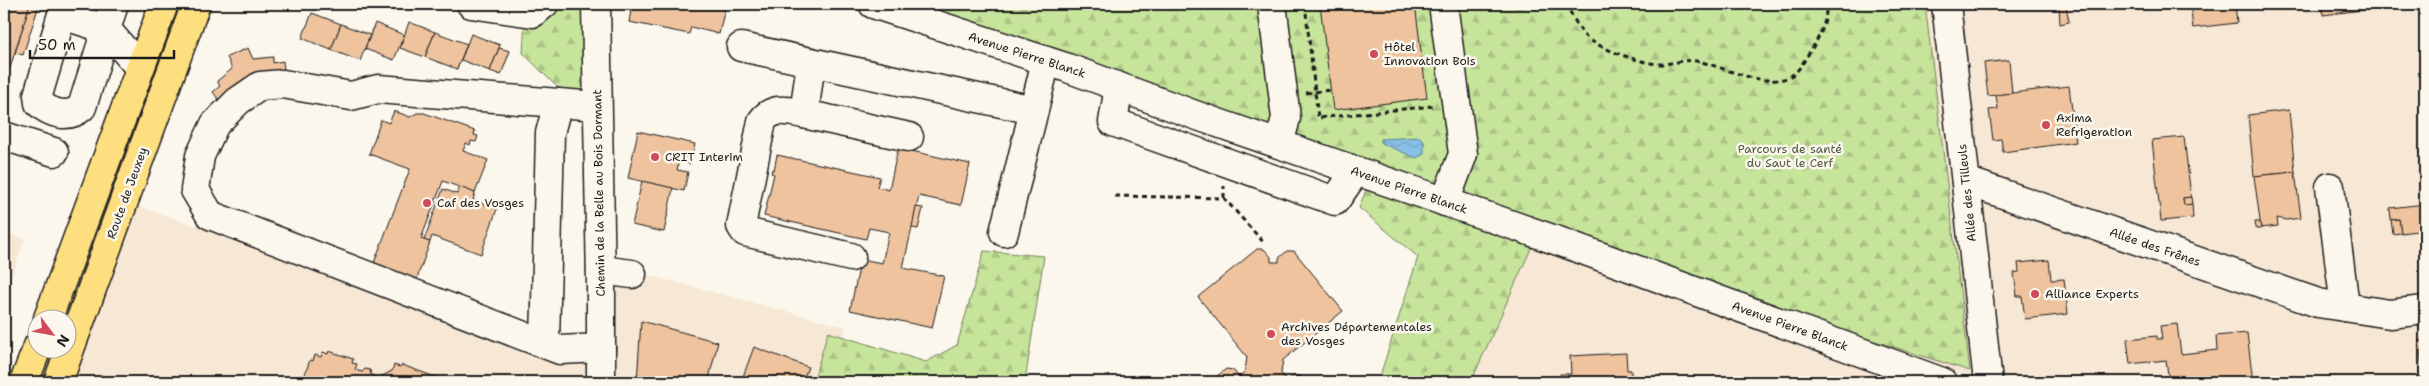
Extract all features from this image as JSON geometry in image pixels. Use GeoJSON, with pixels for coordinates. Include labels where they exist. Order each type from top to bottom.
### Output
{"type":"FeatureCollection","features":[{"type":"Feature","properties":{"kind":"main road"},"geometry":{"type":"LineString","coordinates":[[52,308],[164,4]]}},
{"type":"Feature","properties":{"kind":"main road","name":"Route de Jeuxey"},"geometry":{"type":"LineString","coordinates":[[58,382],[196,4]]}},
{"type":"Feature","properties":{"kind":"main road"},"geometry":{"type":"LineString","coordinates":[[24,382],[33,358]]}},
{"type":"Feature","properties":{"kind":"street"},"geometry":{"type":"LineString","coordinates":[[114,4],[106,29],[82,107],[75,113],[66,115],[45,109],[39,103],[38,95],[63,10],[106,29],[140,68]]}},
{"type":"Feature","properties":{"kind":"street"},"geometry":{"type":"LineString","coordinates":[[471,4],[533,13],[544,4]]}},
{"type":"Feature","properties":{"kind":"street","name":"Chemin de la Belle au Bois Dormant"},"geometry":{"type":"LineString","coordinates":[[596,4],[601,382]]}},
{"type":"Feature","properties":{"kind":"street","name":"Avenue Pierre Blanck"},"geometry":{"type":"LineString","coordinates":[[873,4],[1119,86],[1652,274],[1942,382]]}},
{"type":"Feature","properties":{"kind":"street"},"geometry":{"type":"LineString","coordinates":[[1272,4],[1286,118],[1279,144]]}},
{"type":"Feature","properties":{"kind":"street"},"geometry":{"type":"LineString","coordinates":[[1443,4],[1463,154],[1445,202]]}},
{"type":"Feature","properties":{"kind":"street","name":"Allée des Tilleuls"},"geometry":{"type":"LineString","coordinates":[[1946,4],[1988,382]]}},
{"type":"Feature","properties":{"kind":"street"},"geometry":{"type":"LineString","coordinates":[[741,47],[1034,110]]}},
{"type":"Feature","properties":{"kind":"street"},"geometry":{"type":"LineString","coordinates":[[1004,232],[1046,61]]}},
{"type":"Feature","properties":{"kind":"street"},"geometry":{"type":"LineString","coordinates":[[804,114],[811,62]]}},
{"type":"Feature","properties":{"kind":"street"},"geometry":{"type":"LineString","coordinates":[[598,106],[378,90],[351,96],[283,84],[260,86],[238,101],[215,124],[200,156],[195,190],[210,215],[560,350],[601,348]]}},
{"type":"Feature","properties":{"kind":"street"},"geometry":{"type":"LineString","coordinates":[[1119,86],[1113,122],[1335,201],[1356,171]]}},
{"type":"Feature","properties":{"kind":"street"},"geometry":{"type":"LineString","coordinates":[[545,344],[550,133],[558,103]]}},
{"type":"Feature","properties":{"kind":"street"},"geometry":{"type":"LineString","coordinates":[[851,257],[746,232],[741,226],[762,121],[768,114],[778,110],[909,137]]}},
{"type":"Feature","properties":{"kind":"street"},"geometry":{"type":"LineString","coordinates":[[4,136],[54,152]]}},
{"type":"Feature","properties":{"kind":"street","name":"Allée des Frênes"},"geometry":{"type":"LineString","coordinates":[[1966,181],[2318,303],[2390,314],[2425,310]]}},
{"type":"Feature","properties":{"kind":"street"},"geometry":{"type":"LineString","coordinates":[[2330,187],[2345,307]]}},
{"type":"Feature","properties":{"kind":"street"},"geometry":{"type":"LineString","coordinates":[[601,270],[632,274]]}},
{"type":"Feature","properties":{"kind":"path"},"geometry":{"type":"LineString","coordinates":[[1305,4],[1318,118],[1456,103]]}},
{"type":"Feature","properties":{"kind":"path"},"geometry":{"type":"LineString","coordinates":[[1565,4],[1584,35],[1592,41],[1643,62],[1658,64],[1691,60],[1749,77],[1771,80],[1787,78],[1797,71],[1820,36],[1827,18],[1826,4]]}},
{"type":"Feature","properties":{"kind":"path"},"geometry":{"type":"LineString","coordinates":[[1115,196],[1224,198],[1264,243]]}},
{"type":"Feature","properties":{"kind":"path"},"geometry":{"type":"LineString","coordinates":[[100,376],[117,382]]}},
{"type":"Feature","properties":{"kind":"shaded area"},"geometry":{"type":"Polygon","coordinates":[[[1925,4],[2425,4],[2425,382],[1471,382],[1537,235],[1970,370],[1925,4]]]}},
{"type":"Feature","properties":{"kind":"shaded area"},"geometry":{"type":"Polygon","coordinates":[[[106,195],[601,365],[602,263],[846,327],[827,382],[21,382],[33,358],[78,358],[78,308],[55,308],[106,195]]]}},
{"type":"Feature","properties":{"kind":"shaded area"},"geometry":{"type":"Polygon","coordinates":[[[4,232],[25,239],[4,299],[4,232]]]}},
{"type":"Feature","properties":{"kind":"green space"},"geometry":{"type":"Polygon","coordinates":[[[526,4],[586,4],[589,93],[564,94],[523,53],[526,4]]]}},
{"type":"Feature","properties":{"kind":"green space","name":"Parcours de santé du Saut le Cerf"},"geometry":{"type":"Polygon","coordinates":[[[857,4],[1925,4],[1970,371],[1537,235],[1471,382],[1378,382],[1418,257],[1359,208],[1372,174],[857,4]]]}},
{"type":"Feature","properties":{"kind":"green space"},"geometry":{"type":"Polygon","coordinates":[[[984,251],[1044,256],[1025,382],[813,382],[828,332],[926,362],[957,345],[984,251]]]}},
{"type":"Feature","properties":{"kind":"water"},"geometry":{"type":"Polygon","coordinates":[[[1420,137],[1424,142],[1424,154],[1416,158],[1381,143],[1381,139],[1420,137]]]}},
{"type":"Feature","properties":{"kind":"building"},"geometry":{"type":"Polygon","coordinates":[[[4,4],[30,4],[4,87],[4,4]]]}},
{"type":"Feature","properties":{"kind":"building"},"geometry":{"type":"Polygon","coordinates":[[[30,4],[39,5],[23,55],[15,53],[30,4]]]}},
{"type":"Feature","properties":{"kind":"building"},"geometry":{"type":"Polygon","coordinates":[[[632,4],[726,4],[719,34],[691,27],[689,34],[629,22],[632,4]]]}},
{"type":"Feature","properties":{"kind":"building","name":"Hôtel Innovation Bois"},"geometry":{"type":"Polygon","coordinates":[[[1320,4],[1415,4],[1427,98],[1333,110],[1320,4]]]}},
{"type":"Feature","properties":{"kind":"building"},"geometry":{"type":"Polygon","coordinates":[[[2190,4],[2235,4],[2237,23],[2193,28],[2190,4]]]}},
{"type":"Feature","properties":{"kind":"building"},"geometry":{"type":"Polygon","coordinates":[[[2322,4],[2410,4],[2323,15],[2322,4]]]}},
{"type":"Feature","properties":{"kind":"building"},"geometry":{"type":"Polygon","coordinates":[[[2059,5],[2066,5],[2069,22],[2060,24],[2059,5]]]}},
{"type":"Feature","properties":{"kind":"building"},"geometry":{"type":"Polygon","coordinates":[[[312,13],[341,24],[331,50],[302,38],[312,13]]]}},
{"type":"Feature","properties":{"kind":"building"},"geometry":{"type":"Polygon","coordinates":[[[409,22],[435,32],[425,57],[400,48],[409,22]]]}},
{"type":"Feature","properties":{"kind":"building"},"geometry":{"type":"Polygon","coordinates":[[[375,23],[404,35],[394,60],[365,49],[375,23]]]}},
{"type":"Feature","properties":{"kind":"building"},"geometry":{"type":"Polygon","coordinates":[[[341,24],[370,35],[360,61],[331,50],[341,24]]]}},
{"type":"Feature","properties":{"kind":"building"},"geometry":{"type":"Polygon","coordinates":[[[435,32],[467,44],[457,69],[425,57],[435,32]]]}},
{"type":"Feature","properties":{"kind":"building"},"geometry":{"type":"Polygon","coordinates":[[[471,34],[500,45],[490,71],[461,60],[471,34]]]}},
{"type":"Feature","properties":{"kind":"building"},"geometry":{"type":"Polygon","coordinates":[[[248,48],[253,59],[273,57],[273,63],[283,61],[285,77],[254,75],[242,80],[245,83],[222,104],[213,92],[220,86],[217,81],[232,69],[227,57],[248,48]]]}},
{"type":"Feature","properties":{"kind":"building"},"geometry":{"type":"Polygon","coordinates":[[[499,48],[510,51],[501,75],[490,71],[499,48]]]}},
{"type":"Feature","properties":{"kind":"building"},"geometry":{"type":"Polygon","coordinates":[[[2009,60],[2012,93],[1988,96],[1984,63],[2009,60]]]}},
{"type":"Feature","properties":{"kind":"building"},"geometry":{"type":"Polygon","coordinates":[[[2069,86],[2076,142],[2003,152],[2001,139],[1993,140],[1989,110],[1998,109],[1996,95],[2069,86]]]}},
{"type":"Feature","properties":{"kind":"building"},"geometry":{"type":"Polygon","coordinates":[[[2289,110],[2295,172],[2254,176],[2248,115],[2289,110]]]}},
{"type":"Feature","properties":{"kind":"building"},"geometry":{"type":"Polygon","coordinates":[[[394,111],[410,117],[417,113],[424,113],[475,131],[474,135],[478,136],[476,142],[471,141],[470,145],[466,143],[463,151],[488,160],[475,193],[443,181],[421,239],[430,242],[415,284],[372,268],[410,169],[369,154],[381,120],[389,123],[394,111]]]}},
{"type":"Feature","properties":{"kind":"building"},"geometry":{"type":"Polygon","coordinates":[[[638,131],[695,144],[690,164],[679,161],[677,170],[688,172],[684,191],[628,178],[638,131]]]}},
{"type":"Feature","properties":{"kind":"building"},"geometry":{"type":"Polygon","coordinates":[[[2184,137],[2191,197],[2183,198],[2184,205],[2192,204],[2193,218],[2161,221],[2152,140],[2184,137]]]}},
{"type":"Feature","properties":{"kind":"building"},"geometry":{"type":"Polygon","coordinates":[[[898,148],[970,164],[961,205],[919,196],[903,268],[944,276],[932,328],[850,310],[861,259],[882,263],[889,232],[869,228],[866,239],[764,216],[774,174],[771,173],[772,169],[774,170],[777,155],[880,177],[877,187],[889,190],[898,148]]]}},
{"type":"Feature","properties":{"kind":"building"},"geometry":{"type":"Polygon","coordinates":[[[2295,172],[2301,218],[2286,220],[2277,218],[2278,226],[2261,228],[2254,176],[2295,172]]]}},
{"type":"Feature","properties":{"kind":"building"},"geometry":{"type":"Polygon","coordinates":[[[642,181],[673,188],[664,232],[632,225],[642,181]]]}},
{"type":"Feature","properties":{"kind":"building"},"geometry":{"type":"Polygon","coordinates":[[[460,187],[475,193],[473,200],[497,209],[481,254],[432,236],[430,242],[424,240],[443,189],[457,194],[460,187]]]}},
{"type":"Feature","properties":{"kind":"building"},"geometry":{"type":"Polygon","coordinates":[[[2191,197],[2192,204],[2184,205],[2183,198],[2191,197]]]}},
{"type":"Feature","properties":{"kind":"building"},"geometry":{"type":"Polygon","coordinates":[[[2425,204],[2425,230],[2401,233],[2399,219],[2391,220],[2390,208],[2425,204]]]}},
{"type":"Feature","properties":{"kind":"building"},"geometry":{"type":"Polygon","coordinates":[[[916,207],[923,208],[918,229],[912,228],[916,207]]]}},
{"type":"Feature","properties":{"kind":"building"},"geometry":{"type":"Polygon","coordinates":[[[2399,219],[2401,233],[2393,234],[2391,220],[2399,219]]]}},
{"type":"Feature","properties":{"kind":"building"},"geometry":{"type":"Polygon","coordinates":[[[2255,222],[2260,222],[2261,229],[2256,229],[2255,222]]]}},
{"type":"Feature","properties":{"kind":"building","name":"Archives Départementales des Vosges"},"geometry":{"type":"Polygon","coordinates":[[[1257,249],[1264,249],[1271,257],[1271,262],[1279,262],[1279,258],[1287,251],[1294,251],[1343,311],[1283,360],[1281,373],[1287,381],[1293,376],[1300,376],[1305,382],[1210,382],[1226,369],[1233,370],[1239,377],[1245,371],[1247,357],[1198,297],[1257,249]]]}},
{"type":"Feature","properties":{"kind":"building"},"geometry":{"type":"Polygon","coordinates":[[[2049,260],[2051,280],[2064,279],[2068,314],[2025,319],[2022,296],[2017,296],[2014,273],[2019,272],[2018,263],[2049,260]]]}},
{"type":"Feature","properties":{"kind":"building"},"geometry":{"type":"Polygon","coordinates":[[[641,321],[718,342],[708,382],[637,382],[641,321]]]}},
{"type":"Feature","properties":{"kind":"building"},"geometry":{"type":"Polygon","coordinates":[[[2177,324],[2181,354],[2217,350],[2216,336],[2247,333],[2253,382],[2169,382],[2166,360],[2130,364],[2127,339],[2157,336],[2157,339],[2162,339],[2160,326],[2177,324]]]}},
{"type":"Feature","properties":{"kind":"building"},"geometry":{"type":"Polygon","coordinates":[[[2425,340],[2425,369],[2422,369],[2419,341],[2425,340]]]}},
{"type":"Feature","properties":{"kind":"building"},"geometry":{"type":"Polygon","coordinates":[[[754,347],[808,367],[802,382],[741,382],[754,347]]]}},
{"type":"Feature","properties":{"kind":"building"},"geometry":{"type":"Polygon","coordinates":[[[329,351],[353,359],[352,363],[357,364],[355,370],[362,372],[365,369],[370,370],[371,375],[378,378],[392,371],[394,365],[400,367],[402,365],[449,382],[302,382],[310,360],[313,361],[315,355],[321,357],[323,352],[328,354],[329,351]]]}},
{"type":"Feature","properties":{"kind":"building"},"geometry":{"type":"Polygon","coordinates":[[[1626,353],[1627,370],[1631,370],[1631,382],[1561,382],[1560,374],[1571,374],[1570,356],[1626,353]]]}},
{"type":"Feature","properties":{"kind":"place","name":"Hôtel Innovation Bois"},"geometry":{"type":"Point","coordinates":[1374,54]}},
{"type":"Feature","properties":{"kind":"place","name":"Axima Refrigeration"},"geometry":{"type":"Point","coordinates":[2046,125]}},
{"type":"Feature","properties":{"kind":"place","name":"CRIT Interim"},"geometry":{"type":"Point","coordinates":[655,157]}},
{"type":"Feature","properties":{"kind":"place","name":"Caf des Vosges"},"geometry":{"type":"Point","coordinates":[427,203]}},
{"type":"Feature","properties":{"kind":"place","name":"Alliance Experts"},"geometry":{"type":"Point","coordinates":[2035,294]}},
{"type":"Feature","properties":{"kind":"place","name":"Archives Départementales des Vosges"},"geometry":{"type":"Point","coordinates":[1271,334]}}]}
